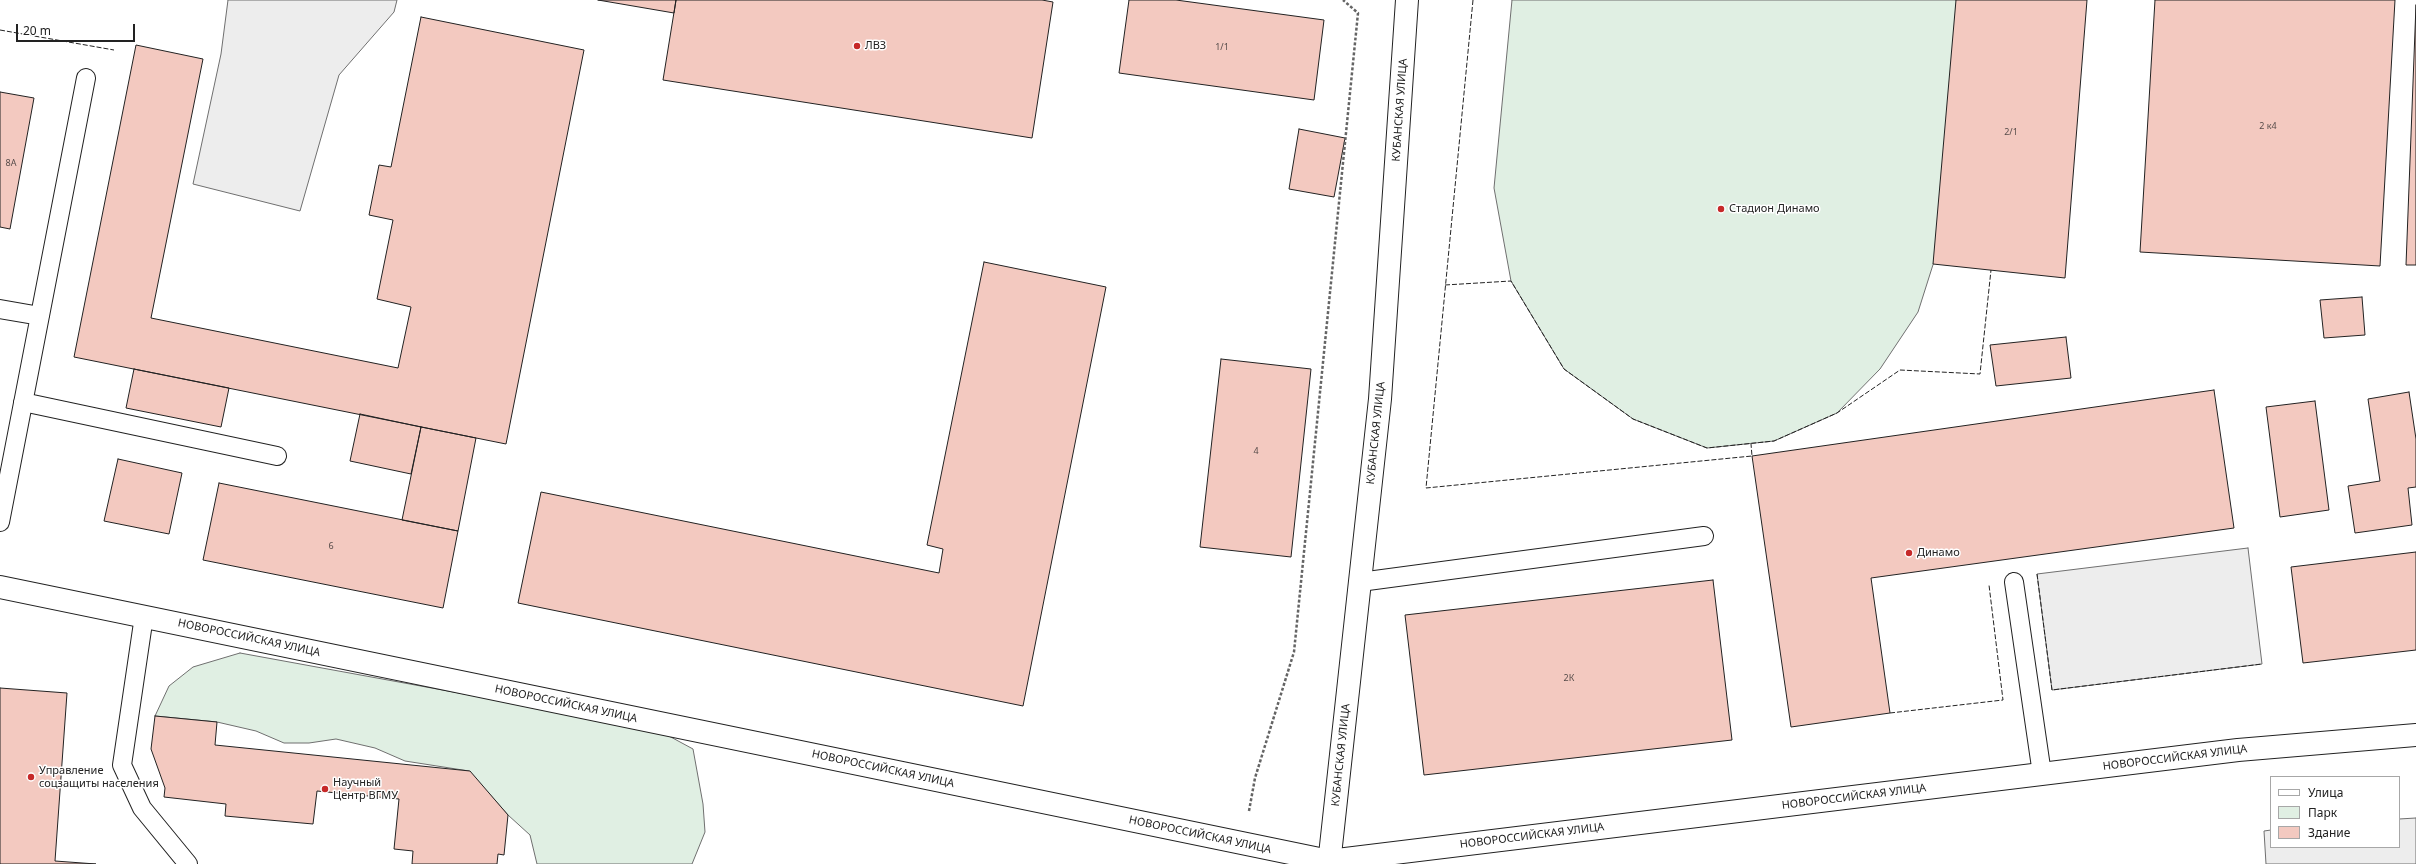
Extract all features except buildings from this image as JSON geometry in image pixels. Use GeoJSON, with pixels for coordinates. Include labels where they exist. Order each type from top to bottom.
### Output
{"type":"FeatureCollection","features":[{"type":"Feature","properties":{"kind":"street","name":"КУБАНСКАЯ УЛИЦА"},"geometry":{"type":"LineString","coordinates":[[1329,863],[1380,399],[1407,0]]}},
{"type":"Feature","properties":{"kind":"street","name":"НОВОРОССИЙСКАЯ УЛИЦА"},"geometry":{"type":"LineString","coordinates":[[0,587],[1242,843],[1329,863],[2238,750],[2416,735]]}},
{"type":"Feature","properties":{"kind":"lane"},"geometry":{"type":"LineString","coordinates":[[0,522],[86,78]]}},
{"type":"Feature","properties":{"kind":"lane"},"geometry":{"type":"LineString","coordinates":[[0,309],[40,316]]}},
{"type":"Feature","properties":{"kind":"lane"},"geometry":{"type":"LineString","coordinates":[[23,402],[277,456]]}},
{"type":"Feature","properties":{"kind":"lane"},"geometry":{"type":"LineString","coordinates":[[1360,582],[1704,536]]}},
{"type":"Feature","properties":{"kind":"lane"},"geometry":{"type":"LineString","coordinates":[[2014,582],[2042,774]]}},
{"type":"Feature","properties":{"kind":"lane"},"geometry":{"type":"LineString","coordinates":[[144,616],[122,765],[142,808],[188,864]]}},
{"type":"Feature","properties":{"kind":"path"},"geometry":{"type":"LineString","coordinates":[[1242,843],[1255,778],[1294,652],[1358,13],[1343,0]]}},
{"type":"Feature","properties":{"kind":"green space","name":"Стадион Динамо"},"geometry":{"type":"Polygon","coordinates":[[[1512,0],[1960,0],[1944,230],[1918,312],[1880,369],[1837,413],[1774,441],[1707,448],[1633,419],[1564,369],[1511,281],[1494,188],[1512,0]]]}},
{"type":"Feature","properties":{"kind":"green space"},"geometry":{"type":"Polygon","coordinates":[[[240,653],[656,729],[693,749],[703,804],[705,832],[692,864],[537,864],[530,835],[508,815],[469,771],[405,761],[375,748],[336,739],[309,743],[284,743],[256,731],[217,722],[155,716],[169,686],[193,667],[240,653]]]}},
{"type":"Feature","properties":{"kind":"shaded area"},"geometry":{"type":"Polygon","coordinates":[[[228,0],[397,0],[394,12],[339,75],[300,211],[193,184],[221,54],[228,0]]]}},
{"type":"Feature","properties":{"kind":"shaded area"},"geometry":{"type":"Polygon","coordinates":[[[2248,548],[2262,664],[2052,690],[2037,574],[2248,548]]]}},
{"type":"Feature","properties":{"kind":"shaded area"},"geometry":{"type":"Polygon","coordinates":[[[2416,818],[2416,864],[2266,864],[2264,831],[2270,830],[2270,848],[2400,848],[2400,819],[2416,818]]]}},
{"type":"Feature","properties":{"kind":"fence"},"geometry":{"type":"LineString","coordinates":[[1473,0],[1426,488],[1752,456],[1751,444]]}},
{"type":"Feature","properties":{"kind":"fence"},"geometry":{"type":"LineString","coordinates":[[0,30],[114,50]]}},
{"type":"Feature","properties":{"kind":"fence"},"geometry":{"type":"LineString","coordinates":[[1445,285],[1511,281],[1564,369],[1633,419],[1707,448],[1774,441],[1837,413],[1900,370],[1980,374],[1991,270]]}},
{"type":"Feature","properties":{"kind":"fence"},"geometry":{"type":"LineString","coordinates":[[2037,574],[2052,690],[2262,664]]}},
{"type":"Feature","properties":{"kind":"fence"},"geometry":{"type":"LineString","coordinates":[[1890,713],[2003,700],[1989,585]]}},
{"type":"Feature","properties":{"kind":"place","name":"ЛВЗ"},"geometry":{"type":"Point","coordinates":[857,46]}},
{"type":"Feature","properties":{"kind":"place","name":"Стадион Динамо"},"geometry":{"type":"Point","coordinates":[1721,209]}},
{"type":"Feature","properties":{"kind":"place","name":"Динамо"},"geometry":{"type":"Point","coordinates":[1909,553]}},
{"type":"Feature","properties":{"kind":"place","name":"Управление соцзащиты населения"},"geometry":{"type":"Point","coordinates":[31,777]}},
{"type":"Feature","properties":{"kind":"place","name":"Научный Центр ВГМУ"},"geometry":{"type":"Point","coordinates":[325,789]}}]}
